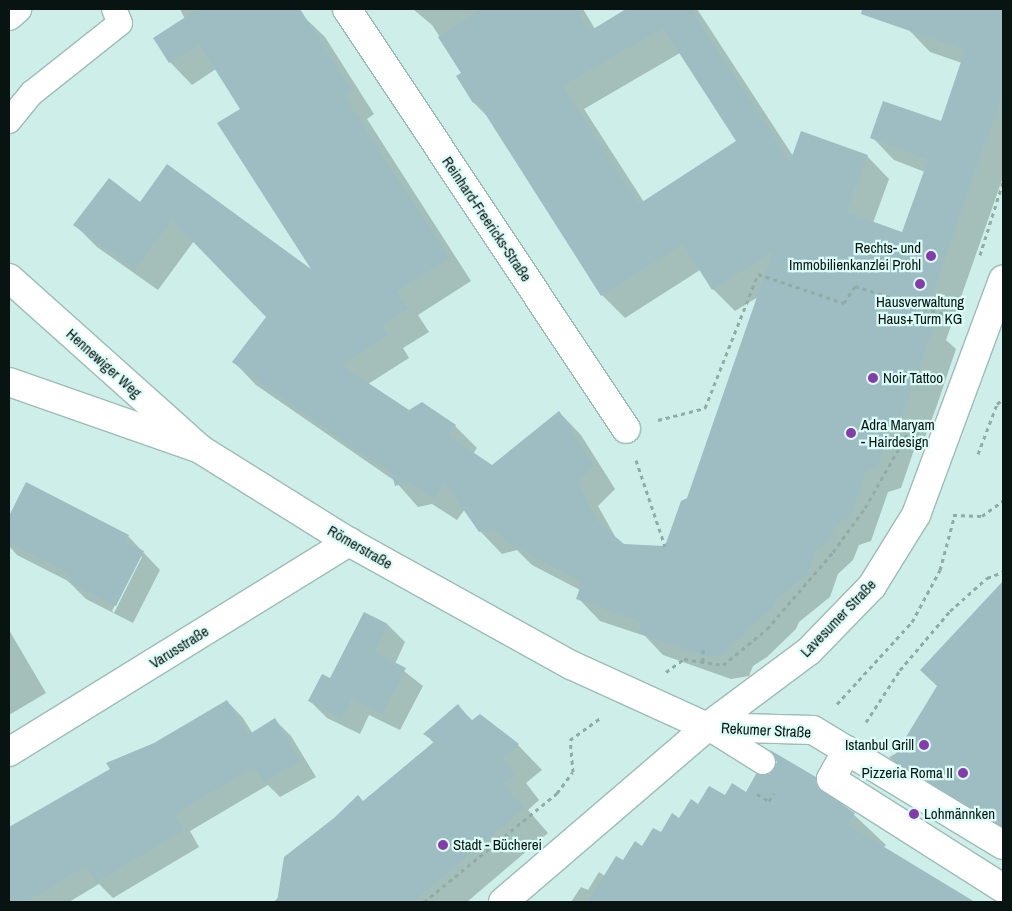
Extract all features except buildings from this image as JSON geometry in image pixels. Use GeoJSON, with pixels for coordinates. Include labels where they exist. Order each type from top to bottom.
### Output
{"type":"FeatureCollection","features":[{"type":"Feature","properties":{"kind":"street"},"geometry":{"type":"LineString","coordinates":[[9,16],[17,9]]}},
{"type":"Feature","properties":{"kind":"street","name":"Reinhard-Freericks-Straße"},"geometry":{"type":"LineString","coordinates":[[347,9],[626,429]]}},
{"type":"Feature","properties":{"kind":"street","name":"Hennewiger Weg"},"geometry":{"type":"LineString","coordinates":[[9,278],[200,449]]}},
{"type":"Feature","properties":{"kind":"street","name":"Lavesumer Straße"},"geometry":{"type":"LineString","coordinates":[[502,902],[707,727],[809,651],[872,586],[916,515],[995,328],[1003,280]]}},
{"type":"Feature","properties":{"kind":"street","name":"Römerstraße"},"geometry":{"type":"LineString","coordinates":[[9,382],[200,449],[349,542],[632,696],[707,727]]}},
{"type":"Feature","properties":{"kind":"street","name":"Varusstraße"},"geometry":{"type":"LineString","coordinates":[[9,752],[349,542]]}},
{"type":"Feature","properties":{"kind":"street","name":"Rekumer Straße"},"geometry":{"type":"LineString","coordinates":[[707,727],[813,730],[1003,845]]}},
{"type":"Feature","properties":{"kind":"street"},"geometry":{"type":"LineString","coordinates":[[847,750],[831,779],[1003,888]]}},
{"type":"Feature","properties":{"kind":"lane"},"geometry":{"type":"LineString","coordinates":[[9,121],[32,93],[120,23],[114,9]]}},
{"type":"Feature","properties":{"kind":"lane"},"geometry":{"type":"LineString","coordinates":[[707,727],[763,762]]}},
{"type":"Feature","properties":{"kind":"path"},"geometry":{"type":"LineString","coordinates":[[977,264],[1003,182]]}},
{"type":"Feature","properties":{"kind":"path"},"geometry":{"type":"LineString","coordinates":[[665,546],[626,429],[705,408],[758,274],[844,303],[855,286],[995,328]]}},
{"type":"Feature","properties":{"kind":"path"},"geometry":{"type":"LineString","coordinates":[[424,902],[557,793],[573,772],[570,740],[684,659],[723,665],[779,615],[833,552],[865,508],[911,426]]}},
{"type":"Feature","properties":{"kind":"path"},"geometry":{"type":"LineString","coordinates":[[916,515],[982,516],[1003,501]]}},
{"type":"Feature","properties":{"kind":"path"},"geometry":{"type":"LineString","coordinates":[[847,750],[900,670],[950,612],[987,578],[1003,572]]}},
{"type":"Feature","properties":{"kind":"path"},"geometry":{"type":"LineString","coordinates":[[703,650],[703,663]]}},
{"type":"Feature","properties":{"kind":"place","name":"Rechts- und Immobilienkanzlei Prohl"},"geometry":{"type":"Point","coordinates":[931,256]}},
{"type":"Feature","properties":{"kind":"place","name":"Hausverwaltung Haus+Turm KG"},"geometry":{"type":"Point","coordinates":[920,284]}},
{"type":"Feature","properties":{"kind":"place","name":"Noir Tattoo"},"geometry":{"type":"Point","coordinates":[873,378]}},
{"type":"Feature","properties":{"kind":"place","name":"Adra Maryam - Hairdesign"},"geometry":{"type":"Point","coordinates":[851,433]}},
{"type":"Feature","properties":{"kind":"place","name":"Istanbul Grill"},"geometry":{"type":"Point","coordinates":[924,745]}},
{"type":"Feature","properties":{"kind":"place","name":"Pizzeria Roma II"},"geometry":{"type":"Point","coordinates":[963,773]}},
{"type":"Feature","properties":{"kind":"place","name":"Lohmännken"},"geometry":{"type":"Point","coordinates":[914,814]}},
{"type":"Feature","properties":{"kind":"place","name":"Stadt - Bücherei"},"geometry":{"type":"Point","coordinates":[443,845]}}]}
